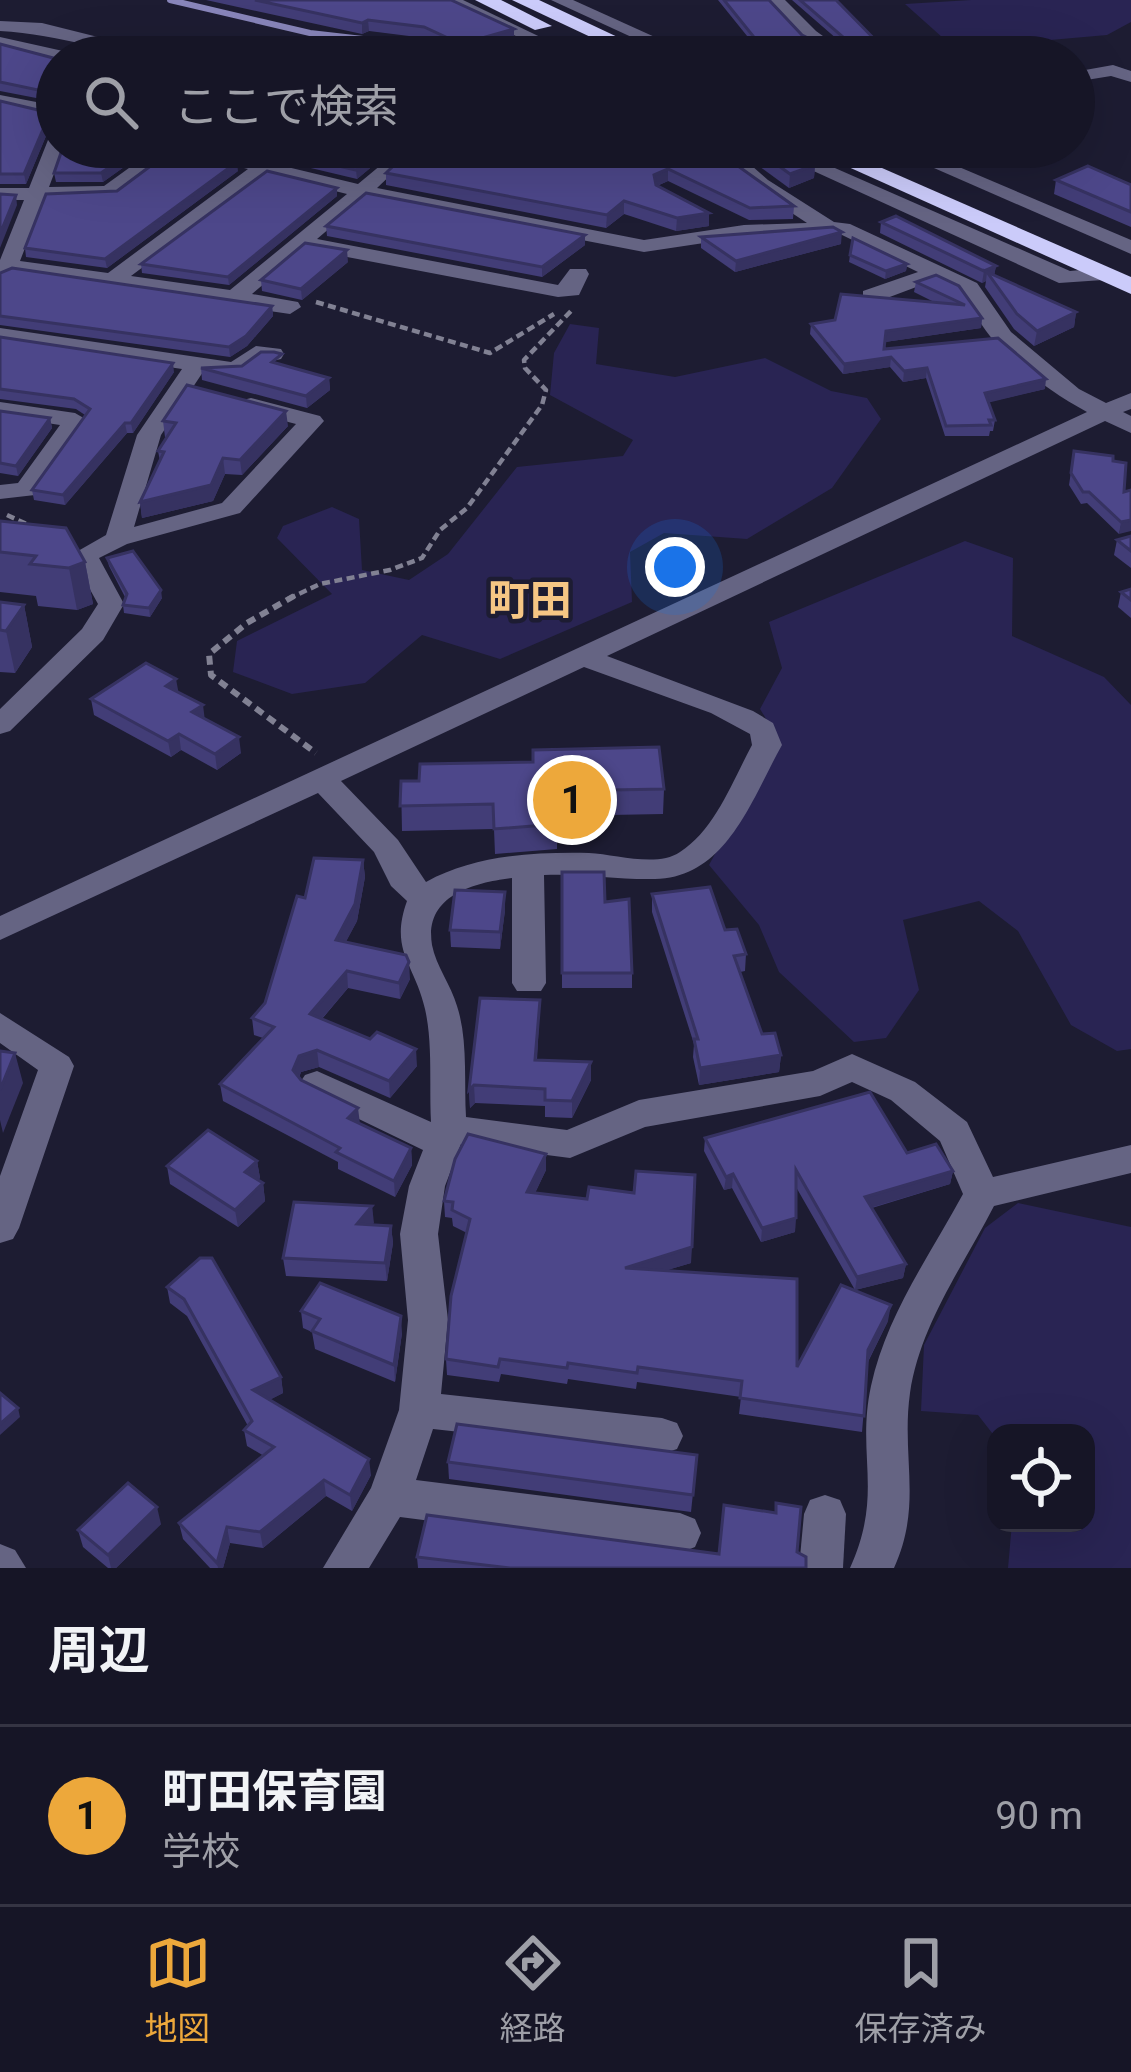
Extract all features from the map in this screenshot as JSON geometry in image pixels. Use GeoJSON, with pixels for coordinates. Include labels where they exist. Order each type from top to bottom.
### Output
{"type":"FeatureCollection","features":[{"type":"Feature","properties":{"kind":"highway"},"geometry":{"type":"LineString","coordinates":[[485,0],[564,36]]}},
{"type":"Feature","properties":{"kind":"highway"},"geometry":{"type":"LineString","coordinates":[[522,0],[612,36]]}},
{"type":"Feature","properties":{"kind":"highway"},"geometry":{"type":"LineString","coordinates":[[851,168],[910,202],[1131,286]]}},
{"type":"Feature","properties":{"kind":"highway"},"geometry":{"type":"LineString","coordinates":[[930,168],[1131,265]]}},
{"type":"Feature","properties":{"kind":"street"},"geometry":{"type":"LineString","coordinates":[[449,0],[527,36]]}},
{"type":"Feature","properties":{"kind":"street"},"geometry":{"type":"LineString","coordinates":[[559,0],[591,7],[630,36]]}},
{"type":"Feature","properties":{"kind":"street"},"geometry":{"type":"LineString","coordinates":[[776,0],[812,36]]}},
{"type":"Feature","properties":{"kind":"street"},"geometry":{"type":"LineString","coordinates":[[0,26],[77,36]]}},
{"type":"Feature","properties":{"kind":"street"},"geometry":{"type":"LineString","coordinates":[[0,42],[36,50]]}},
{"type":"Feature","properties":{"kind":"street"},"geometry":{"type":"LineString","coordinates":[[1095,75],[1125,71]]}},
{"type":"Feature","properties":{"kind":"street"},"geometry":{"type":"LineString","coordinates":[[0,100],[36,108]]}},
{"type":"Feature","properties":{"kind":"street"},"geometry":{"type":"LineString","coordinates":[[46,168],[4,270],[114,280],[290,307]]}},
{"type":"Feature","properties":{"kind":"street"},"geometry":{"type":"LineString","coordinates":[[0,194],[109,191],[141,168]]}},
{"type":"Feature","properties":{"kind":"street"},"geometry":{"type":"LineString","coordinates":[[257,168],[644,246],[743,231],[826,226]]}},
{"type":"Feature","properties":{"kind":"street"},"geometry":{"type":"LineString","coordinates":[[235,297],[388,168]]}},
{"type":"Feature","properties":{"kind":"street"},"geometry":{"type":"LineString","coordinates":[[743,168],[826,226],[856,234],[976,294],[992,338],[1071,394],[1122,413]]}},
{"type":"Feature","properties":{"kind":"street"},"geometry":{"type":"LineString","coordinates":[[824,168],[910,202]]}},
{"type":"Feature","properties":{"kind":"street"},"geometry":{"type":"LineString","coordinates":[[934,168],[1131,248]]}},
{"type":"Feature","properties":{"kind":"street"},"geometry":{"type":"LineString","coordinates":[[114,280],[261,169]]}},
{"type":"Feature","properties":{"kind":"street"},"geometry":{"type":"LineString","coordinates":[[856,234],[910,202]]}},
{"type":"Feature","properties":{"kind":"street"},"geometry":{"type":"LineString","coordinates":[[705,211],[743,231]]}},
{"type":"Feature","properties":{"kind":"street"},"geometry":{"type":"LineString","coordinates":[[300,242],[558,291],[571,290],[578,274]]}},
{"type":"Feature","properties":{"kind":"street"},"geometry":{"type":"LineString","coordinates":[[871,296],[936,272]]}},
{"type":"Feature","properties":{"kind":"street"},"geometry":{"type":"LineString","coordinates":[[0,335],[202,385],[313,422],[231,508],[118,539],[84,555],[111,604],[93,634],[0,724]]}},
{"type":"Feature","properties":{"kind":"street"},"geometry":{"type":"LineString","coordinates":[[118,539],[148,435],[202,385],[256,353],[273,355]]}},
{"type":"Feature","properties":{"kind":"street"},"geometry":{"type":"LineString","coordinates":[[0,410],[75,420],[26,490],[0,492]]}},
{"type":"Feature","properties":{"kind":"street"},"geometry":{"type":"LineString","coordinates":[[0,928],[319,766],[583,656],[1122,413]]}},
{"type":"Feature","properties":{"kind":"street"},"geometry":{"type":"LineString","coordinates":[[345,1568],[389,1496],[419,1410],[428,1320],[419,1234],[427,1186],[446,1136],[442,1009],[416,947],[416,921],[424,899],[442,883],[471,874],[591,864],[642,869],[688,863],[708,844],[767,745],[763,729],[739,713],[630,678],[583,656]]}},
{"type":"Feature","properties":{"kind":"street"},"geometry":{"type":"LineString","coordinates":[[319,766],[387,847],[402,878],[424,899]]}},
{"type":"Feature","properties":{"kind":"street"},"geometry":{"type":"LineString","coordinates":[[528,868],[529,983]]}},
{"type":"Feature","properties":{"kind":"street"},"geometry":{"type":"LineString","coordinates":[[0,1025],[57,1066],[0,1228]]}},
{"type":"Feature","properties":{"kind":"street"},"geometry":{"type":"LineString","coordinates":[[317,1084],[446,1136],[570,1144],[639,1114],[820,1083],[852,1067],[902,1091],[954,1132],[982,1194]]}},
{"type":"Feature","properties":{"kind":"street"},"geometry":{"type":"LineString","coordinates":[[872,1568],[894,1514],[889,1395],[896,1360],[982,1194],[1131,1159]]}},
{"type":"Feature","properties":{"kind":"street"},"geometry":{"type":"LineString","coordinates":[[419,1410],[662,1436]]}},
{"type":"Feature","properties":{"kind":"street"},"geometry":{"type":"LineString","coordinates":[[389,1496],[680,1532]]}},
{"type":"Feature","properties":{"kind":"street"},"geometry":{"type":"LineString","coordinates":[[821,1568],[825,1514]]}},
{"type":"Feature","properties":{"kind":"path"},"geometry":{"type":"LineString","coordinates":[[314,302],[490,353],[573,303],[570,313],[524,360],[546,390],[542,405],[467,508],[440,530],[437,545],[418,561],[396,570],[321,584],[225,638],[209,654],[211,674],[319,766]]}},
{"type":"Feature","properties":{"kind":"path"},"geometry":{"type":"LineString","coordinates":[[0,513],[84,555]]}},
{"type":"Feature","properties":{"kind":"shaded area"},"geometry":{"type":"Polygon","coordinates":[[[1131,0],[1131,22],[1095,36],[941,36],[905,4],[1131,0]]]}},
{"type":"Feature","properties":{"kind":"shaded area"},"geometry":{"type":"Polygon","coordinates":[[[570,324],[599,328],[596,364],[675,377],[765,358],[831,391],[867,398],[881,419],[832,488],[747,539],[664,533],[630,552],[632,602],[500,659],[422,635],[365,683],[292,694],[233,672],[237,641],[332,594],[277,538],[283,526],[332,507],[359,519],[362,570],[409,580],[448,554],[517,467],[623,456],[633,440],[550,395],[554,353],[570,324]]]}},
{"type":"Feature","properties":{"kind":"shaded area"},"geometry":{"type":"Polygon","coordinates":[[[965,541],[1013,558],[1012,636],[1104,677],[1131,705],[1131,1049],[1117,1051],[1071,1025],[1018,931],[979,901],[903,920],[919,990],[886,1038],[854,1042],[779,972],[759,925],[709,865],[778,738],[760,709],[782,668],[769,622],[965,541]]]}},
{"type":"Feature","properties":{"kind":"shaded area"},"geometry":{"type":"Polygon","coordinates":[[[1018,1203],[1131,1227],[1131,1568],[1008,1568],[1011,1532],[1095,1532],[1095,1424],[987,1426],[978,1415],[921,1411],[924,1345],[985,1228],[1018,1203]]]}},
{"type":"Feature","properties":{"kind":"building"},"geometry":{"type":"Polygon","coordinates":[[[255,0],[451,0],[514,29],[489,36],[444,36],[424,27],[362,23],[255,0]]]}},
{"type":"Feature","properties":{"kind":"building"},"geometry":{"type":"Polygon","coordinates":[[[724,0],[769,0],[804,36],[753,36],[724,0]]]}},
{"type":"Feature","properties":{"kind":"building"},"geometry":{"type":"Polygon","coordinates":[[[800,0],[836,0],[871,36],[842,36],[800,0]]]}},
{"type":"Feature","properties":{"kind":"building"},"geometry":{"type":"Polygon","coordinates":[[[0,44],[36,53],[36,90],[0,82],[0,44]]]}},
{"type":"Feature","properties":{"kind":"building"},"geometry":{"type":"Polygon","coordinates":[[[0,101],[36,110],[36,146],[24,174],[0,174],[0,101]]]}},
{"type":"Feature","properties":{"kind":"building"},"geometry":{"type":"Polygon","coordinates":[[[56,168],[108,168],[101,173],[54,173],[56,168]]]}},
{"type":"Feature","properties":{"kind":"building"},"geometry":{"type":"Polygon","coordinates":[[[148,168],[229,168],[105,259],[25,248],[46,194],[117,191],[148,168]]]}},
{"type":"Feature","properties":{"kind":"building"},"geometry":{"type":"Polygon","coordinates":[[[391,168],[741,168],[794,206],[750,208],[668,169],[654,175],[656,185],[709,213],[677,218],[624,201],[607,215],[386,173],[391,168]]]}},
{"type":"Feature","properties":{"kind":"building"},"geometry":{"type":"Polygon","coordinates":[[[1093,168],[1131,185],[1131,212],[1056,180],[1093,168]]]}},
{"type":"Feature","properties":{"kind":"building"},"geometry":{"type":"Polygon","coordinates":[[[267,171],[337,188],[228,277],[141,264],[267,171]]]}},
{"type":"Feature","properties":{"kind":"building"},"geometry":{"type":"Polygon","coordinates":[[[366,193],[585,235],[542,267],[326,226],[366,193]]]}},
{"type":"Feature","properties":{"kind":"building"},"geometry":{"type":"Polygon","coordinates":[[[0,194],[16,195],[0,234],[0,194]]]}},
{"type":"Feature","properties":{"kind":"building"},"geometry":{"type":"Polygon","coordinates":[[[896,216],[996,266],[984,271],[881,222],[896,216]]]}},
{"type":"Feature","properties":{"kind":"building"},"geometry":{"type":"Polygon","coordinates":[[[833,227],[842,232],[736,261],[701,237],[833,227]]]}},
{"type":"Feature","properties":{"kind":"building"},"geometry":{"type":"Polygon","coordinates":[[[853,238],[907,264],[886,271],[850,255],[853,238]]]}},
{"type":"Feature","properties":{"kind":"building"},"geometry":{"type":"Polygon","coordinates":[[[305,243],[347,250],[301,289],[261,280],[305,243]]]}},
{"type":"Feature","properties":{"kind":"building"},"geometry":{"type":"Polygon","coordinates":[[[12,268],[272,306],[246,336],[229,347],[0,316],[0,273],[12,268]]]}},
{"type":"Feature","properties":{"kind":"building"},"geometry":{"type":"Polygon","coordinates":[[[987,272],[1076,312],[1037,331],[1017,314],[987,272]]]}},
{"type":"Feature","properties":{"kind":"building"},"geometry":{"type":"Polygon","coordinates":[[[936,275],[959,286],[982,318],[886,331],[884,349],[998,338],[1046,379],[985,393],[995,420],[989,420],[991,425],[946,426],[927,368],[904,371],[891,357],[844,364],[811,324],[835,320],[841,294],[965,305],[916,282],[936,275]]]}},
{"type":"Feature","properties":{"kind":"building"},"geometry":{"type":"Polygon","coordinates":[[[0,337],[173,363],[131,423],[125,423],[63,495],[32,490],[90,409],[74,399],[0,389],[0,337]]]}},
{"type":"Feature","properties":{"kind":"building"},"geometry":{"type":"Polygon","coordinates":[[[261,352],[282,354],[272,362],[329,378],[306,396],[201,368],[242,366],[261,352]]]}},
{"type":"Feature","properties":{"kind":"building"},"geometry":{"type":"Polygon","coordinates":[[[187,385],[286,411],[240,460],[223,458],[211,485],[140,502],[164,452],[158,451],[176,423],[163,421],[187,385]]]}},
{"type":"Feature","properties":{"kind":"building"},"geometry":{"type":"Polygon","coordinates":[[[0,411],[50,418],[16,466],[0,463],[0,411]]]}},
{"type":"Feature","properties":{"kind":"building"},"geometry":{"type":"Polygon","coordinates":[[[1074,451],[1113,456],[1113,461],[1126,463],[1124,492],[1131,490],[1131,520],[1121,522],[1089,492],[1083,492],[1071,473],[1074,451]]]}},
{"type":"Feature","properties":{"kind":"building"},"geometry":{"type":"Polygon","coordinates":[[[0,521],[66,528],[85,562],[69,568],[30,564],[36,556],[0,552],[0,521]]]}},
{"type":"Feature","properties":{"kind":"building"},"geometry":{"type":"Polygon","coordinates":[[[1131,536],[1131,551],[1117,540],[1131,536]]]}},
{"type":"Feature","properties":{"kind":"building"},"geometry":{"type":"Polygon","coordinates":[[[133,551],[161,590],[149,608],[123,605],[127,594],[107,558],[133,551]]]}},
{"type":"Feature","properties":{"kind":"building"},"geometry":{"type":"Polygon","coordinates":[[[0,602],[24,605],[6,631],[0,630],[0,602]]]}},
{"type":"Feature","properties":{"kind":"building"},"geometry":{"type":"Polygon","coordinates":[[[146,663],[176,679],[166,686],[203,705],[192,712],[239,737],[215,754],[179,734],[168,741],[91,699],[146,663]]]}},
{"type":"Feature","properties":{"kind":"building"},"geometry":{"type":"Polygon","coordinates":[[[659,747],[664,789],[556,791],[557,824],[494,829],[493,804],[400,806],[401,781],[419,781],[420,764],[533,762],[533,750],[659,747]]]}},
{"type":"Feature","properties":{"kind":"building"},"geometry":{"type":"Polygon","coordinates":[[[314,858],[363,860],[355,904],[336,940],[406,955],[409,962],[399,983],[347,971],[310,1014],[370,1039],[377,1032],[416,1049],[389,1081],[317,1050],[299,1056],[293,1070],[301,1080],[358,1108],[348,1118],[411,1148],[394,1181],[220,1084],[274,1027],[252,1018],[265,1003],[297,896],[305,898],[314,858]]]}},
{"type":"Feature","properties":{"kind":"building"},"geometry":{"type":"Polygon","coordinates":[[[562,872],[604,872],[605,902],[629,899],[632,973],[562,973],[562,872]]]}},
{"type":"Feature","properties":{"kind":"building"},"geometry":{"type":"Polygon","coordinates":[[[710,887],[725,930],[737,929],[746,954],[734,956],[762,1034],[775,1033],[781,1055],[700,1068],[694,1039],[698,1039],[652,894],[710,887]]]}},
{"type":"Feature","properties":{"kind":"building"},"geometry":{"type":"Polygon","coordinates":[[[455,890],[505,892],[500,932],[450,930],[455,890]]]}},
{"type":"Feature","properties":{"kind":"building"},"geometry":{"type":"Polygon","coordinates":[[[480,998],[540,1000],[535,1060],[591,1062],[572,1101],[545,1100],[545,1089],[474,1085],[469,1090],[480,998]]]}},
{"type":"Feature","properties":{"kind":"building"},"geometry":{"type":"Polygon","coordinates":[[[0,1051],[15,1053],[0,1090],[0,1051]]]}},
{"type":"Feature","properties":{"kind":"building"},"geometry":{"type":"Polygon","coordinates":[[[870,1092],[907,1153],[936,1144],[953,1171],[865,1197],[906,1264],[857,1277],[796,1170],[796,1218],[762,1228],[733,1174],[726,1177],[705,1138],[870,1092]]]}},
{"type":"Feature","properties":{"kind":"building"},"geometry":{"type":"Polygon","coordinates":[[[208,1130],[257,1161],[245,1172],[263,1183],[235,1210],[167,1166],[208,1130]]]}},
{"type":"Feature","properties":{"kind":"building"},"geometry":{"type":"Polygon","coordinates":[[[468,1134],[546,1154],[527,1192],[587,1199],[589,1187],[634,1193],[636,1171],[695,1175],[692,1247],[625,1268],[797,1279],[797,1367],[841,1285],[891,1305],[868,1350],[864,1416],[740,1398],[742,1381],[638,1367],[637,1373],[568,1363],[567,1368],[500,1359],[498,1367],[446,1359],[451,1296],[470,1219],[452,1210],[453,1202],[444,1201],[455,1159],[468,1134]]]}},
{"type":"Feature","properties":{"kind":"building"},"geometry":{"type":"Polygon","coordinates":[[[294,1202],[372,1206],[357,1224],[391,1226],[385,1263],[283,1258],[294,1202]]]}},
{"type":"Feature","properties":{"kind":"building"},"geometry":{"type":"Polygon","coordinates":[[[200,1258],[212,1258],[281,1377],[253,1390],[369,1459],[350,1495],[324,1480],[260,1532],[227,1527],[217,1563],[179,1523],[274,1447],[244,1430],[252,1421],[184,1299],[167,1287],[200,1258]]]}},
{"type":"Feature","properties":{"kind":"building"},"geometry":{"type":"Polygon","coordinates":[[[320,1283],[401,1316],[394,1365],[312,1331],[320,1319],[301,1311],[320,1283]]]}},
{"type":"Feature","properties":{"kind":"building"},"geometry":{"type":"Polygon","coordinates":[[[0,1393],[18,1408],[0,1424],[0,1393]]]}},
{"type":"Feature","properties":{"kind":"building"},"geometry":{"type":"Polygon","coordinates":[[[457,1424],[697,1455],[693,1495],[448,1462],[457,1424]]]}},
{"type":"Feature","properties":{"kind":"building"},"geometry":{"type":"Polygon","coordinates":[[[128,1483],[157,1507],[108,1555],[78,1530],[128,1483]]]}},
{"type":"Feature","properties":{"kind":"building"},"geometry":{"type":"Polygon","coordinates":[[[776,1503],[801,1507],[797,1552],[806,1557],[806,1568],[510,1568],[417,1557],[427,1515],[719,1554],[724,1505],[776,1513],[776,1503]]]}},
{"type":"Feature","properties":{"kind":"waterway"},"geometry":{"type":"LineString","coordinates":[[170,0],[336,36]]}},
{"type":"Feature","properties":{"kind":"place","name":"町田保育園"},"geometry":{"type":"Point","coordinates":[572,800]}},
{"type":"Feature","properties":{"kind":"district","name":"町田"},"geometry":{"type":"Point","coordinates":[530,600]}}]}
